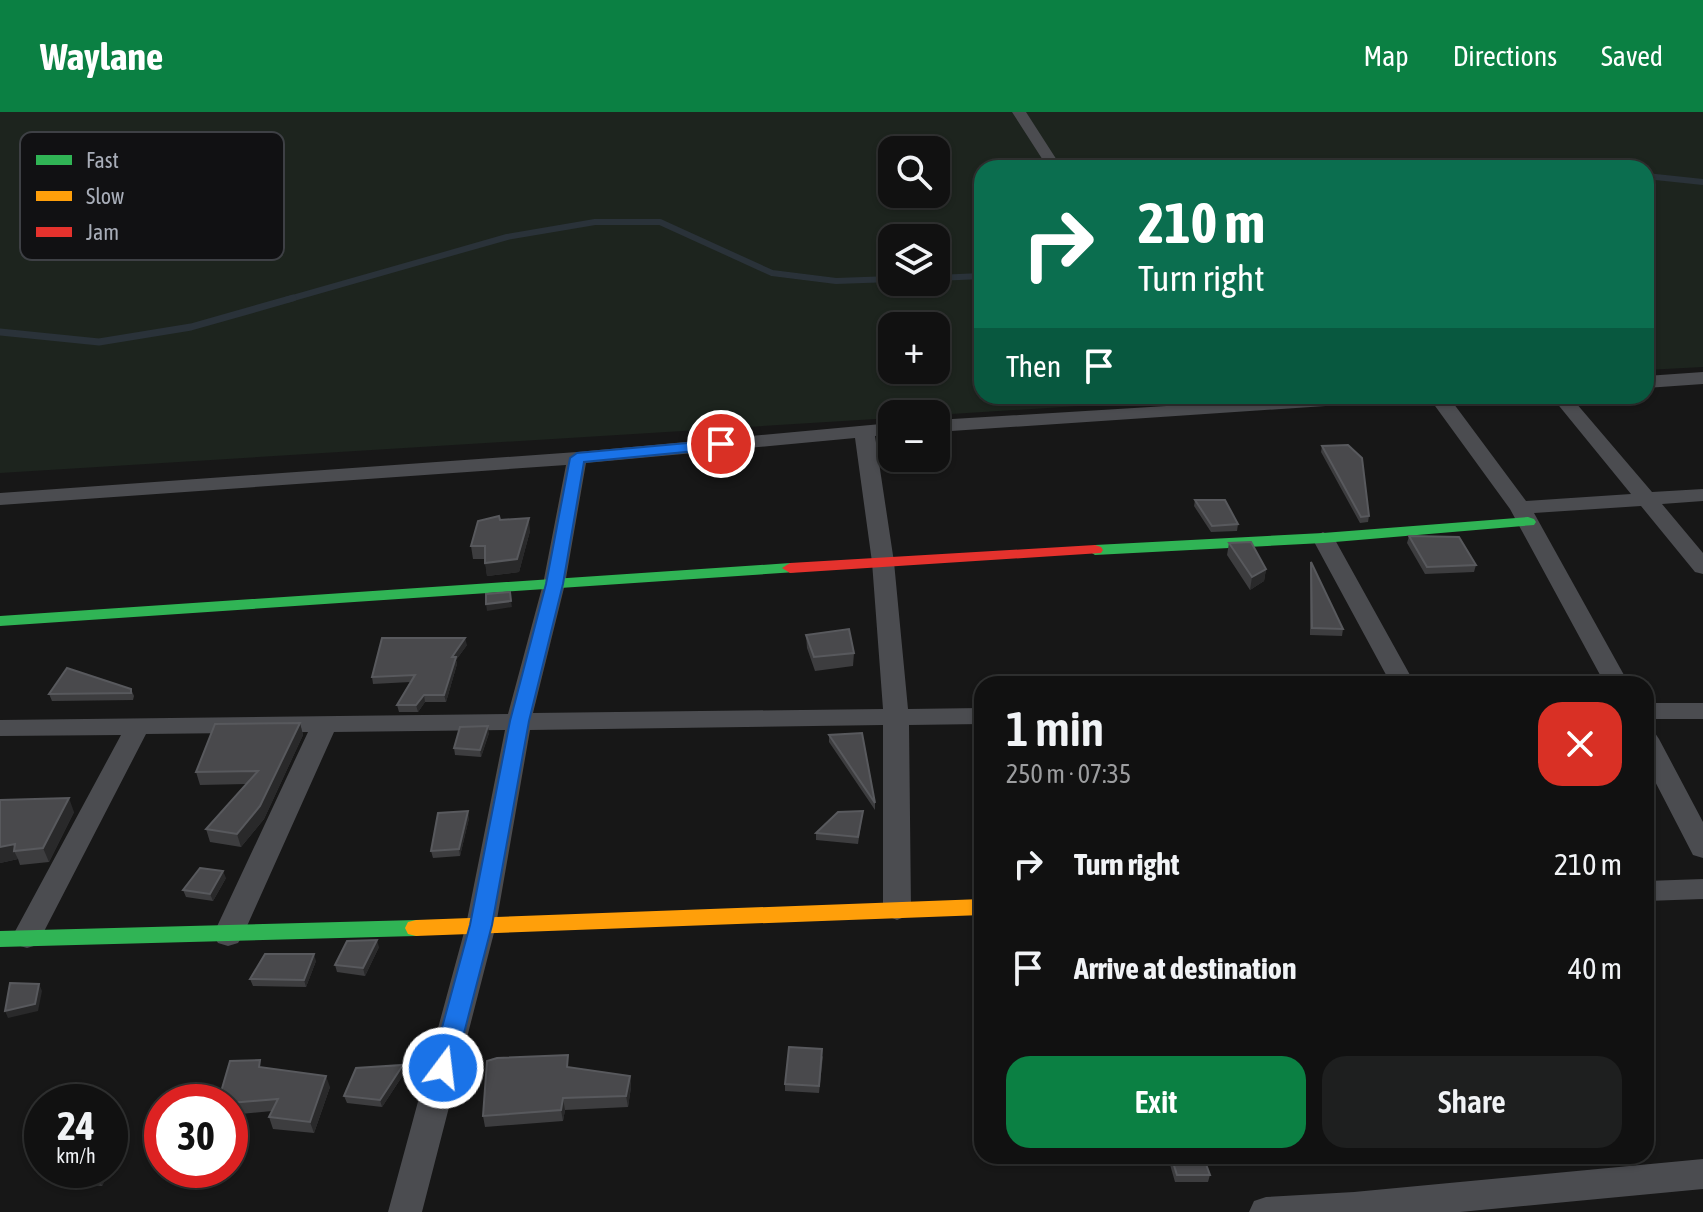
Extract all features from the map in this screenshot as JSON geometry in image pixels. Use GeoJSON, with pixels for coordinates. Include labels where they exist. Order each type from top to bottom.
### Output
{"type":"FeatureCollection","features":[{"type":"Feature","properties":{"kind":"street"},"geometry":{"type":"LineString","coordinates":[[1019,112],[1050,160]]}},
{"type":"Feature","properties":{"kind":"street"},"geometry":{"type":"LineString","coordinates":[[1654,381],[1703,378]]}},
{"type":"Feature","properties":{"kind":"street"},"geometry":{"type":"LineString","coordinates":[[950,425],[1177,404]]}},
{"type":"Feature","properties":{"kind":"street"},"geometry":{"type":"LineString","coordinates":[[1444,404],[1524,515],[1613,676]]}},
{"type":"Feature","properties":{"kind":"street"},"geometry":{"type":"LineString","coordinates":[[1567,404],[1703,567]]}},
{"type":"Feature","properties":{"kind":"street"},"geometry":{"type":"LineString","coordinates":[[0,499],[577,458],[878,430]]}},
{"type":"Feature","properties":{"kind":"street"},"geometry":{"type":"LineString","coordinates":[[864,431],[883,562],[896,717],[897,909]]}},
{"type":"Feature","properties":{"kind":"street"},"geometry":{"type":"LineString","coordinates":[[405,1212],[481,925],[519,721],[554,584],[577,458]]}},
{"type":"Feature","properties":{"kind":"street"},"geometry":{"type":"LineString","coordinates":[[0,621],[883,562],[1323,538],[1703,495]]}},
{"type":"Feature","properties":{"kind":"street"},"geometry":{"type":"LineString","coordinates":[[1323,538],[1399,676]]}},
{"type":"Feature","properties":{"kind":"street"},"geometry":{"type":"LineString","coordinates":[[1654,711],[1703,711]]}},
{"type":"Feature","properties":{"kind":"street"},"geometry":{"type":"LineString","coordinates":[[0,728],[974,716]]}},
{"type":"Feature","properties":{"kind":"street"},"geometry":{"type":"LineString","coordinates":[[228,935],[325,723]]}},
{"type":"Feature","properties":{"kind":"street"},"geometry":{"type":"LineString","coordinates":[[14,938],[138,726]]}},
{"type":"Feature","properties":{"kind":"street"},"geometry":{"type":"LineString","coordinates":[[1654,754],[1703,848]]}},
{"type":"Feature","properties":{"kind":"street"},"geometry":{"type":"LineString","coordinates":[[1654,891],[1703,889]]}},
{"type":"Feature","properties":{"kind":"street"},"geometry":{"type":"LineString","coordinates":[[14,938],[228,935],[974,907]]}},
{"type":"Feature","properties":{"kind":"street"},"geometry":{"type":"LineString","coordinates":[[1266,1212],[1354,1207],[1703,1174]]}},
{"type":"Feature","properties":{"kind":"shaded area"},"geometry":{"type":"Polygon","coordinates":[[[0,112],[1703,112],[1703,367],[1654,370],[1654,160],[974,160],[974,404],[1110,404],[950,414],[950,400],[878,400],[878,419],[0,473],[0,112]]]}},
{"type":"Feature","properties":{"kind":"building"},"geometry":{"type":"Polygon","coordinates":[[[1348,445],[1362,458],[1369,516],[1361,517],[1322,446],[1348,445]]]}},
{"type":"Feature","properties":{"kind":"building"},"geometry":{"type":"Polygon","coordinates":[[[1195,500],[1225,500],[1238,524],[1212,526],[1195,500]]]}},
{"type":"Feature","properties":{"kind":"building"},"geometry":{"type":"Polygon","coordinates":[[[499,516],[500,520],[529,518],[517,559],[485,563],[485,546],[471,546],[478,521],[499,516]]]}},
{"type":"Feature","properties":{"kind":"building"},"geometry":{"type":"Polygon","coordinates":[[[1409,536],[1459,537],[1476,565],[1427,567],[1409,536]]]}},
{"type":"Feature","properties":{"kind":"building"},"geometry":{"type":"Polygon","coordinates":[[[1251,542],[1266,569],[1252,577],[1229,543],[1251,542]]]}},
{"type":"Feature","properties":{"kind":"building"},"geometry":{"type":"Polygon","coordinates":[[[1311,562],[1343,629],[1312,628],[1311,562]]]}},
{"type":"Feature","properties":{"kind":"building"},"geometry":{"type":"Polygon","coordinates":[[[510,592],[511,601],[486,604],[486,594],[510,592]]]}},
{"type":"Feature","properties":{"kind":"building"},"geometry":{"type":"Polygon","coordinates":[[[849,629],[854,653],[814,657],[806,635],[849,629]]]}},
{"type":"Feature","properties":{"kind":"building"},"geometry":{"type":"Polygon","coordinates":[[[382,638],[465,638],[452,657],[456,657],[444,695],[424,695],[416,705],[397,705],[415,675],[372,677],[382,638]]]}},
{"type":"Feature","properties":{"kind":"building"},"geometry":{"type":"Polygon","coordinates":[[[67,668],[131,689],[131,693],[49,694],[67,668]]]}},
{"type":"Feature","properties":{"kind":"building"},"geometry":{"type":"Polygon","coordinates":[[[300,723],[260,806],[237,834],[206,829],[258,771],[196,772],[215,724],[300,723]]]}},
{"type":"Feature","properties":{"kind":"building"},"geometry":{"type":"Polygon","coordinates":[[[488,726],[480,750],[454,748],[460,727],[488,726]]]}},
{"type":"Feature","properties":{"kind":"building"},"geometry":{"type":"Polygon","coordinates":[[[862,733],[875,803],[829,735],[862,733]]]}},
{"type":"Feature","properties":{"kind":"building"},"geometry":{"type":"Polygon","coordinates":[[[69,798],[43,848],[14,851],[15,844],[0,847],[0,800],[69,798]]]}},
{"type":"Feature","properties":{"kind":"building"},"geometry":{"type":"Polygon","coordinates":[[[468,811],[459,849],[431,851],[438,813],[468,811]]]}},
{"type":"Feature","properties":{"kind":"building"},"geometry":{"type":"Polygon","coordinates":[[[863,811],[858,837],[816,833],[838,812],[863,811]]]}},
{"type":"Feature","properties":{"kind":"building"},"geometry":{"type":"Polygon","coordinates":[[[200,868],[223,871],[210,894],[183,890],[200,868]]]}},
{"type":"Feature","properties":{"kind":"building"},"geometry":{"type":"Polygon","coordinates":[[[377,940],[363,968],[335,965],[347,941],[377,940]]]}},
{"type":"Feature","properties":{"kind":"building"},"geometry":{"type":"Polygon","coordinates":[[[265,954],[314,954],[304,980],[250,979],[265,954]]]}},
{"type":"Feature","properties":{"kind":"building"},"geometry":{"type":"Polygon","coordinates":[[[10,983],[39,984],[35,1004],[5,1011],[10,983]]]}},
{"type":"Feature","properties":{"kind":"building"},"geometry":{"type":"Polygon","coordinates":[[[789,1047],[822,1049],[819,1086],[785,1084],[789,1047]]]}},
{"type":"Feature","properties":{"kind":"building"},"geometry":{"type":"Polygon","coordinates":[[[568,1055],[567,1067],[630,1076],[626,1096],[563,1098],[561,1110],[483,1116],[487,1061],[568,1055]]]}},
{"type":"Feature","properties":{"kind":"building"},"geometry":{"type":"Polygon","coordinates":[[[260,1060],[259,1067],[326,1076],[310,1122],[269,1117],[278,1099],[248,1102],[248,1084],[223,1084],[230,1061],[260,1060]]]}},
{"type":"Feature","properties":{"kind":"building"},"geometry":{"type":"Polygon","coordinates":[[[403,1065],[380,1100],[344,1096],[356,1068],[403,1065]]]}},
{"type":"Feature","properties":{"kind":"building"},"geometry":{"type":"Polygon","coordinates":[[[1174,1164],[1206,1164],[1210,1175],[1177,1175],[1174,1164]]]}},
{"type":"Feature","properties":{"kind":"waterway"},"geometry":{"type":"LineString","coordinates":[[1654,177],[1703,182]]}},
{"type":"Feature","properties":{"kind":"waterway"},"geometry":{"type":"LineString","coordinates":[[286,300],[507,237],[595,222],[660,222],[772,273],[836,281],[878,280]]}},
{"type":"Feature","properties":{"kind":"waterway"},"geometry":{"type":"LineString","coordinates":[[950,277],[974,276]]}},
{"type":"Feature","properties":{"kind":"waterway"},"geometry":{"type":"LineString","coordinates":[[0,332],[99,342],[191,327],[293,298]]}},
{"type":"Feature","properties":{"kind":"traffic: fast"},"geometry":{"type":"LineString","coordinates":[[1095,550],[1323,538],[1528,522]]}},
{"type":"Feature","properties":{"kind":"traffic: fast"},"geometry":{"type":"LineString","coordinates":[[0,621],[790,568]]}},
{"type":"Feature","properties":{"kind":"traffic: fast"},"geometry":{"type":"LineString","coordinates":[[0,939],[416,928]]}},
{"type":"Feature","properties":{"kind":"traffic: slow"},"geometry":{"type":"LineString","coordinates":[[416,928],[974,907]]}},
{"type":"Feature","properties":{"kind":"traffic: jam"},"geometry":{"type":"LineString","coordinates":[[790,568],[1095,550]]}},
{"type":"Feature","properties":{"kind":"route"},"geometry":{"type":"LineString","coordinates":[[443,1068],[481,925],[519,721],[554,584],[577,458],[721,444]]}}]}
